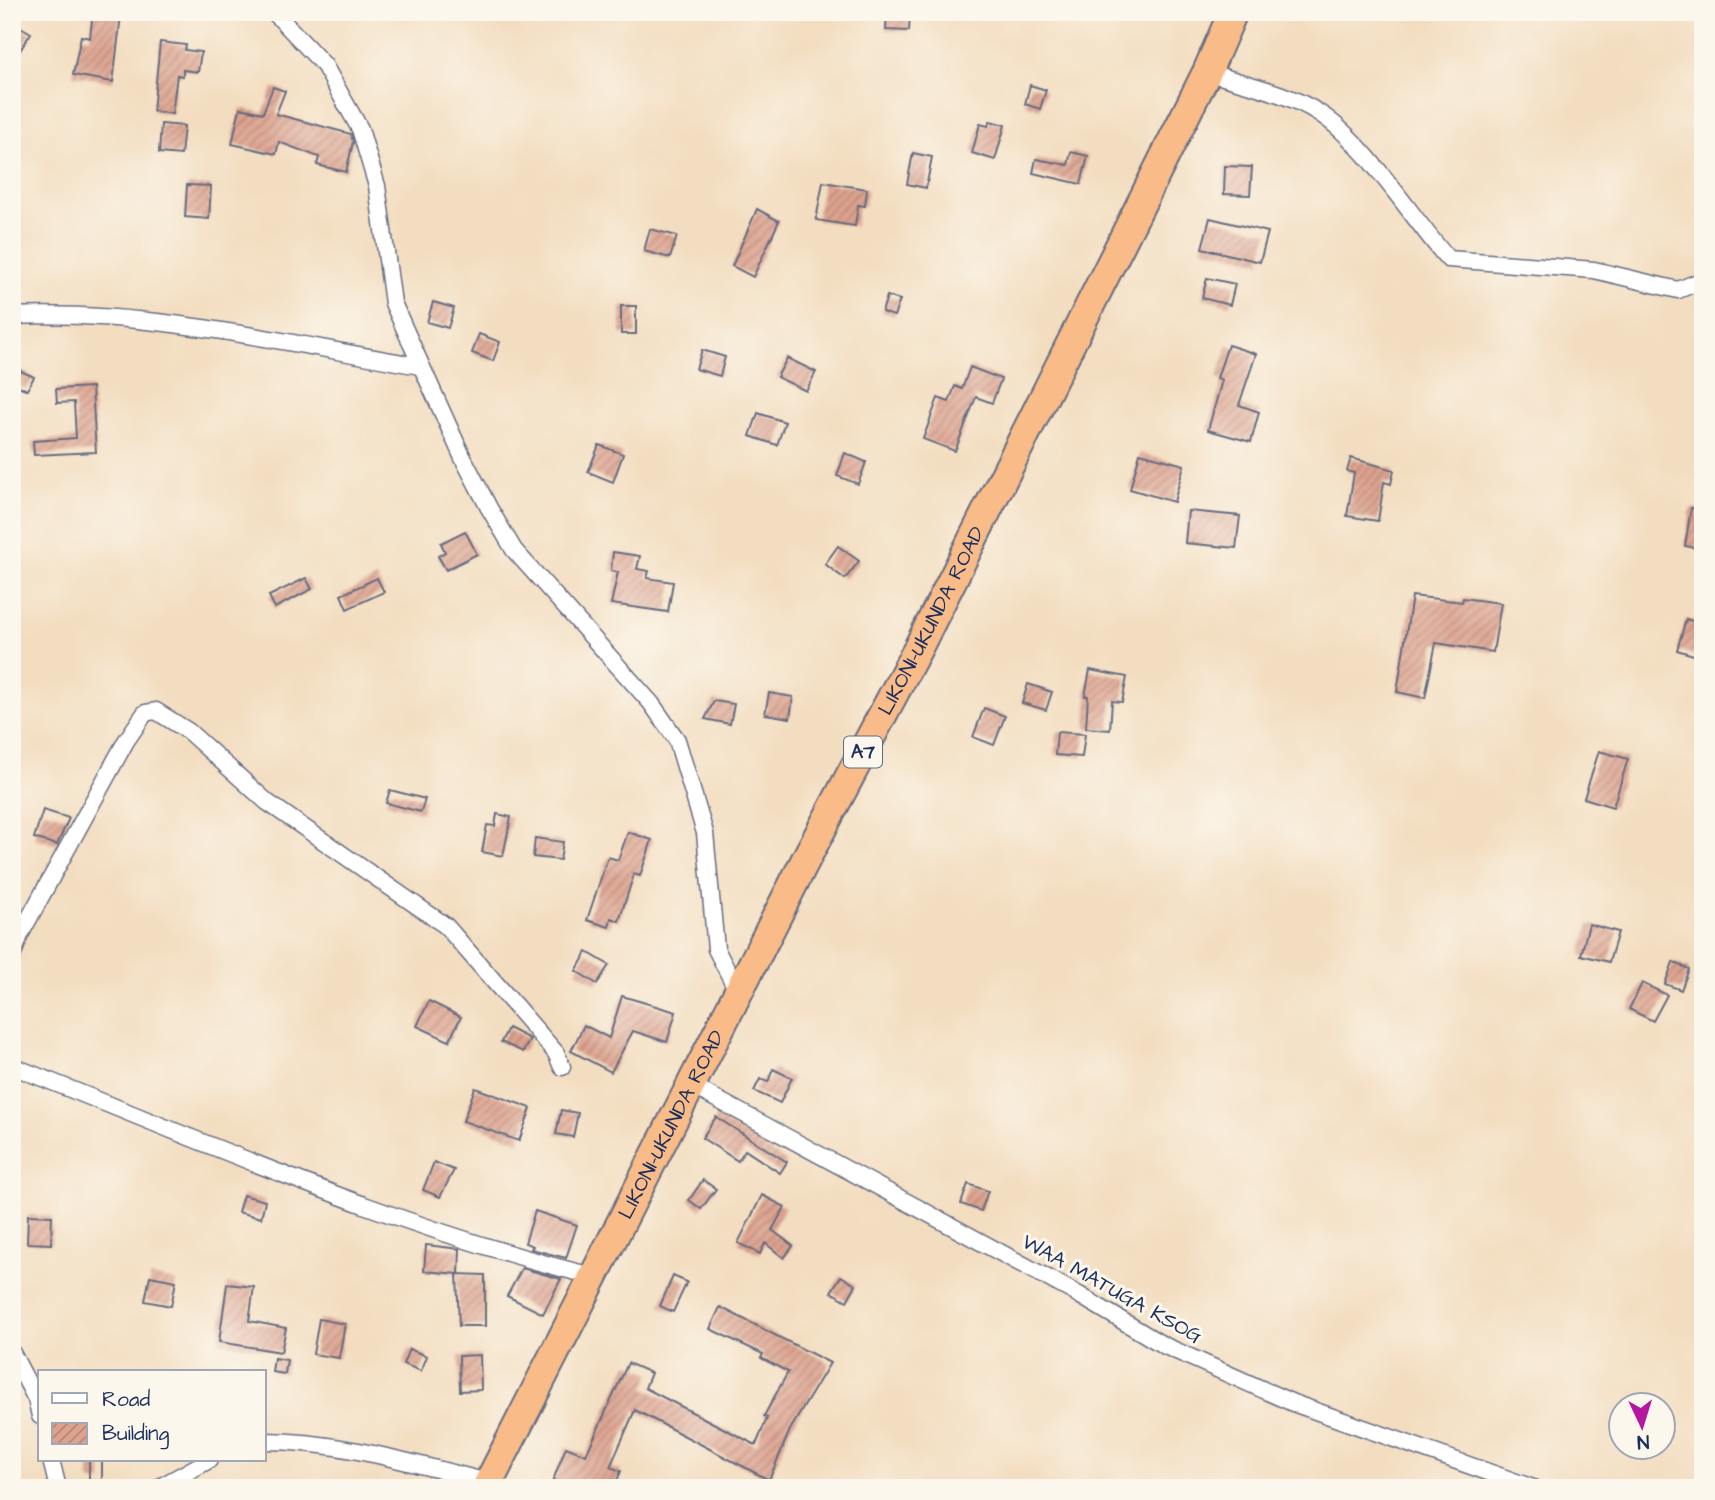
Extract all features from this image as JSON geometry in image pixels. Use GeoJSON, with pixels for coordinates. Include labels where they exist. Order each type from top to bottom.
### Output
{"type":"FeatureCollection","features":[{"type":"Feature","properties":{"kind":"highway","name":"LIKONI-UKUNDA ROAD"},"geometry":{"type":"LineString","coordinates":[[487,1485],[917,650],[1207,72],[1233,12]]}},
{"type":"Feature","properties":{"kind":"street"},"geometry":{"type":"LineString","coordinates":[[274,12],[324,65],[360,129],[377,186],[393,303],[467,466],[514,550],[651,703],[677,740],[705,833],[716,949],[739,994]]}},
{"type":"Feature","properties":{"kind":"street"},"geometry":{"type":"LineString","coordinates":[[1207,72],[1294,101],[1320,113],[1345,135],[1448,259],[1594,270],[1678,290],[1703,281]]}},
{"type":"Feature","properties":{"kind":"street"},"geometry":{"type":"LineString","coordinates":[[12,316],[68,313],[197,328],[420,366]]}},
{"type":"Feature","properties":{"kind":"street"},"geometry":{"type":"LineString","coordinates":[[12,957],[20,935],[126,741],[145,713],[156,711],[188,731],[267,802],[446,926],[555,1053],[562,1067]]}},
{"type":"Feature","properties":{"kind":"street"},"geometry":{"type":"LineString","coordinates":[[12,1066],[378,1209],[489,1249],[596,1277]]}},
{"type":"Feature","properties":{"kind":"street","name":"WAA MATUGA KSOG"},"geometry":{"type":"LineString","coordinates":[[693,1083],[705,1093],[1067,1288],[1163,1345],[1293,1403],[1533,1488]]}},
{"type":"Feature","properties":{"kind":"street"},"geometry":{"type":"LineString","coordinates":[[12,1353],[32,1389],[38,1409]]}},
{"type":"Feature","properties":{"kind":"street"},"geometry":{"type":"LineString","coordinates":[[266,1441],[298,1441],[382,1456],[487,1485]]}},
{"type":"Feature","properties":{"kind":"street"},"geometry":{"type":"LineString","coordinates":[[52,1462],[58,1488]]}},
{"type":"Feature","properties":{"kind":"street"},"geometry":{"type":"LineString","coordinates":[[158,1488],[205,1462]]}},
{"type":"Feature","properties":{"kind":"building"},"geometry":{"type":"Polygon","coordinates":[[[93,12],[121,15],[113,82],[73,75],[81,36],[90,38],[93,12]]]}},
{"type":"Feature","properties":{"kind":"building"},"geometry":{"type":"Polygon","coordinates":[[[887,12],[910,12],[909,31],[886,30],[887,12]]]}},
{"type":"Feature","properties":{"kind":"building"},"geometry":{"type":"Polygon","coordinates":[[[12,22],[31,33],[12,63],[12,22]]]}},
{"type":"Feature","properties":{"kind":"building"},"geometry":{"type":"Polygon","coordinates":[[[160,42],[186,45],[185,50],[201,52],[198,72],[183,70],[183,76],[177,75],[172,114],[153,111],[160,42]]]}},
{"type":"Feature","properties":{"kind":"building"},"geometry":{"type":"Polygon","coordinates":[[[1030,85],[1046,90],[1040,109],[1025,104],[1030,85]]]}},
{"type":"Feature","properties":{"kind":"building"},"geometry":{"type":"Polygon","coordinates":[[[273,87],[285,91],[276,114],[351,134],[353,142],[346,172],[317,165],[319,157],[279,142],[276,154],[232,144],[240,108],[263,113],[273,87]]]}},
{"type":"Feature","properties":{"kind":"building"},"geometry":{"type":"Polygon","coordinates":[[[990,121],[1005,125],[995,160],[972,153],[980,124],[988,126],[990,121]]]}},
{"type":"Feature","properties":{"kind":"building"},"geometry":{"type":"Polygon","coordinates":[[[161,124],[184,126],[181,155],[159,153],[161,124]]]}},
{"type":"Feature","properties":{"kind":"building"},"geometry":{"type":"Polygon","coordinates":[[[1071,152],[1088,156],[1081,184],[1033,173],[1036,159],[1068,165],[1071,152]]]}},
{"type":"Feature","properties":{"kind":"building"},"geometry":{"type":"Polygon","coordinates":[[[913,153],[932,157],[926,188],[907,184],[913,153]]]}},
{"type":"Feature","properties":{"kind":"building"},"geometry":{"type":"Polygon","coordinates":[[[1225,166],[1252,167],[1250,195],[1224,194],[1225,166]]]}},
{"type":"Feature","properties":{"kind":"building"},"geometry":{"type":"Polygon","coordinates":[[[823,182],[867,189],[865,206],[858,205],[855,226],[816,220],[823,182]]]}},
{"type":"Feature","properties":{"kind":"building"},"geometry":{"type":"Polygon","coordinates":[[[187,185],[211,186],[209,219],[185,217],[187,185]]]}},
{"type":"Feature","properties":{"kind":"building"},"geometry":{"type":"Polygon","coordinates":[[[757,209],[779,221],[753,277],[732,266],[757,209]]]}},
{"type":"Feature","properties":{"kind":"building"},"geometry":{"type":"Polygon","coordinates":[[[1210,218],[1268,232],[1260,262],[1202,248],[1210,218]]]}},
{"type":"Feature","properties":{"kind":"building"},"geometry":{"type":"Polygon","coordinates":[[[650,229],[677,236],[670,258],[644,251],[650,229]]]}},
{"type":"Feature","properties":{"kind":"building"},"geometry":{"type":"Polygon","coordinates":[[[1207,278],[1235,284],[1230,305],[1202,298],[1207,278]]]}},
{"type":"Feature","properties":{"kind":"building"},"geometry":{"type":"Polygon","coordinates":[[[887,296],[900,300],[894,316],[882,312],[887,296]]]}},
{"type":"Feature","properties":{"kind":"building"},"geometry":{"type":"Polygon","coordinates":[[[433,302],[454,308],[448,328],[427,322],[433,302]]]}},
{"type":"Feature","properties":{"kind":"building"},"geometry":{"type":"Polygon","coordinates":[[[621,306],[636,306],[636,334],[621,334],[621,306]]]}},
{"type":"Feature","properties":{"kind":"building"},"geometry":{"type":"Polygon","coordinates":[[[479,334],[500,342],[493,361],[472,353],[479,334]]]}},
{"type":"Feature","properties":{"kind":"building"},"geometry":{"type":"Polygon","coordinates":[[[1228,345],[1256,354],[1239,405],[1259,412],[1251,442],[1208,430],[1222,380],[1217,378],[1228,345]]]}},
{"type":"Feature","properties":{"kind":"building"},"geometry":{"type":"Polygon","coordinates":[[[702,350],[725,357],[720,376],[696,369],[702,350]]]}},
{"type":"Feature","properties":{"kind":"building"},"geometry":{"type":"Polygon","coordinates":[[[787,358],[816,372],[806,391],[777,377],[787,358]]]}},
{"type":"Feature","properties":{"kind":"building"},"geometry":{"type":"Polygon","coordinates":[[[12,367],[34,377],[27,390],[12,383],[12,367]]]}},
{"type":"Feature","properties":{"kind":"building"},"geometry":{"type":"Polygon","coordinates":[[[970,367],[1001,379],[992,403],[976,397],[955,451],[923,439],[938,398],[949,402],[955,386],[962,389],[970,367]]]}},
{"type":"Feature","properties":{"kind":"building"},"geometry":{"type":"Polygon","coordinates":[[[92,387],[96,452],[34,455],[33,441],[76,438],[74,402],[57,403],[56,389],[92,387]]]}},
{"type":"Feature","properties":{"kind":"building"},"geometry":{"type":"Polygon","coordinates":[[[758,413],[785,422],[777,445],[750,436],[758,413]]]}},
{"type":"Feature","properties":{"kind":"building"},"geometry":{"type":"Polygon","coordinates":[[[599,445],[623,454],[613,482],[588,472],[599,445]]]}},
{"type":"Feature","properties":{"kind":"building"},"geometry":{"type":"Polygon","coordinates":[[[845,453],[866,462],[858,484],[837,476],[845,453]]]}},
{"type":"Feature","properties":{"kind":"building"},"geometry":{"type":"Polygon","coordinates":[[[1140,453],[1184,465],[1174,502],[1130,489],[1140,453]]]}},
{"type":"Feature","properties":{"kind":"building"},"geometry":{"type":"Polygon","coordinates":[[[1351,458],[1394,470],[1391,484],[1384,482],[1378,521],[1347,516],[1354,473],[1347,471],[1351,458]]]}},
{"type":"Feature","properties":{"kind":"building"},"geometry":{"type":"Polygon","coordinates":[[[1691,508],[1703,510],[1703,549],[1685,546],[1691,508]]]}},
{"type":"Feature","properties":{"kind":"building"},"geometry":{"type":"Polygon","coordinates":[[[1188,511],[1240,516],[1236,548],[1185,543],[1188,511]]]}},
{"type":"Feature","properties":{"kind":"building"},"geometry":{"type":"Polygon","coordinates":[[[465,531],[477,554],[446,570],[438,556],[445,552],[441,543],[465,531]]]}},
{"type":"Feature","properties":{"kind":"building"},"geometry":{"type":"Polygon","coordinates":[[[838,546],[859,561],[845,579],[825,564],[838,546]]]}},
{"type":"Feature","properties":{"kind":"building"},"geometry":{"type":"Polygon","coordinates":[[[613,552],[640,556],[637,569],[649,571],[647,578],[673,582],[668,612],[611,604],[618,572],[611,571],[613,552]]]}},
{"type":"Feature","properties":{"kind":"building"},"geometry":{"type":"Polygon","coordinates":[[[306,578],[312,589],[275,608],[269,596],[306,578]]]}},
{"type":"Feature","properties":{"kind":"building"},"geometry":{"type":"Polygon","coordinates":[[[377,578],[384,592],[347,609],[341,595],[377,578]]]}},
{"type":"Feature","properties":{"kind":"building"},"geometry":{"type":"Polygon","coordinates":[[[1412,596],[1501,603],[1493,652],[1436,643],[1425,698],[1397,692],[1412,596]]]}},
{"type":"Feature","properties":{"kind":"building"},"geometry":{"type":"Polygon","coordinates":[[[1686,619],[1703,624],[1703,658],[1677,650],[1686,619]]]}},
{"type":"Feature","properties":{"kind":"building"},"geometry":{"type":"Polygon","coordinates":[[[1090,670],[1127,677],[1122,702],[1112,701],[1110,730],[1086,728],[1088,696],[1085,696],[1090,670]]]}},
{"type":"Feature","properties":{"kind":"building"},"geometry":{"type":"Polygon","coordinates":[[[1028,684],[1052,692],[1046,710],[1022,703],[1028,684]]]}},
{"type":"Feature","properties":{"kind":"building"},"geometry":{"type":"Polygon","coordinates":[[[769,693],[793,697],[790,718],[765,714],[769,693]]]}},
{"type":"Feature","properties":{"kind":"building"},"geometry":{"type":"Polygon","coordinates":[[[714,701],[734,704],[730,724],[705,719],[714,701]]]}},
{"type":"Feature","properties":{"kind":"building"},"geometry":{"type":"Polygon","coordinates":[[[984,708],[1005,716],[994,745],[973,737],[984,708]]]}},
{"type":"Feature","properties":{"kind":"building"},"geometry":{"type":"Polygon","coordinates":[[[1057,732],[1085,734],[1082,757],[1055,755],[1057,732]]]}},
{"type":"Feature","properties":{"kind":"building"},"geometry":{"type":"Polygon","coordinates":[[[1599,751],[1628,759],[1613,807],[1584,798],[1599,751]]]}},
{"type":"Feature","properties":{"kind":"building"},"geometry":{"type":"Polygon","coordinates":[[[390,790],[425,799],[421,812],[386,803],[390,790]]]}},
{"type":"Feature","properties":{"kind":"building"},"geometry":{"type":"Polygon","coordinates":[[[43,810],[69,818],[57,845],[34,838],[43,810]]]}},
{"type":"Feature","properties":{"kind":"building"},"geometry":{"type":"Polygon","coordinates":[[[497,814],[511,817],[503,856],[482,852],[487,825],[495,826],[497,814]]]}},
{"type":"Feature","properties":{"kind":"building"},"geometry":{"type":"Polygon","coordinates":[[[628,832],[652,840],[640,876],[634,874],[619,921],[611,918],[609,927],[587,920],[608,857],[618,860],[628,832]]]}},
{"type":"Feature","properties":{"kind":"building"},"geometry":{"type":"Polygon","coordinates":[[[535,838],[563,842],[560,860],[533,857],[535,838]]]}},
{"type":"Feature","properties":{"kind":"building"},"geometry":{"type":"Polygon","coordinates":[[[1589,924],[1618,932],[1609,962],[1581,955],[1589,924]]]}},
{"type":"Feature","properties":{"kind":"building"},"geometry":{"type":"Polygon","coordinates":[[[587,952],[609,965],[597,984],[576,971],[587,952]]]}},
{"type":"Feature","properties":{"kind":"building"},"geometry":{"type":"Polygon","coordinates":[[[1673,962],[1689,969],[1681,990],[1665,984],[1673,962]]]}},
{"type":"Feature","properties":{"kind":"building"},"geometry":{"type":"Polygon","coordinates":[[[1642,983],[1667,995],[1653,1021],[1629,1009],[1642,983]]]}},
{"type":"Feature","properties":{"kind":"building"},"geometry":{"type":"Polygon","coordinates":[[[622,996],[676,1012],[667,1042],[633,1031],[611,1072],[571,1051],[584,1025],[609,1038],[622,996]]]}},
{"type":"Feature","properties":{"kind":"building"},"geometry":{"type":"Polygon","coordinates":[[[429,1001],[461,1017],[449,1041],[417,1026],[429,1001]]]}},
{"type":"Feature","properties":{"kind":"building"},"geometry":{"type":"Polygon","coordinates":[[[508,1028],[530,1039],[523,1052],[501,1042],[508,1028]]]}},
{"type":"Feature","properties":{"kind":"building"},"geometry":{"type":"Polygon","coordinates":[[[773,1069],[792,1078],[780,1103],[754,1091],[760,1079],[768,1082],[773,1069]]]}},
{"type":"Feature","properties":{"kind":"building"},"geometry":{"type":"Polygon","coordinates":[[[475,1088],[531,1108],[519,1141],[463,1121],[475,1088]]]}},
{"type":"Feature","properties":{"kind":"building"},"geometry":{"type":"Polygon","coordinates":[[[561,1110],[578,1113],[573,1137],[556,1134],[561,1110]]]}},
{"type":"Feature","properties":{"kind":"building"},"geometry":{"type":"Polygon","coordinates":[[[716,1117],[787,1162],[780,1173],[745,1150],[738,1161],[702,1138],[716,1117]]]}},
{"type":"Feature","properties":{"kind":"building"},"geometry":{"type":"Polygon","coordinates":[[[434,1162],[454,1170],[440,1197],[423,1190],[434,1162]]]}},
{"type":"Feature","properties":{"kind":"building"},"geometry":{"type":"Polygon","coordinates":[[[703,1180],[716,1189],[701,1209],[689,1200],[703,1180]]]}},
{"type":"Feature","properties":{"kind":"building"},"geometry":{"type":"Polygon","coordinates":[[[968,1184],[988,1191],[981,1211],[961,1204],[968,1184]]]}},
{"type":"Feature","properties":{"kind":"building"},"geometry":{"type":"Polygon","coordinates":[[[243,1195],[265,1201],[261,1218],[238,1212],[243,1195]]]}},
{"type":"Feature","properties":{"kind":"building"},"geometry":{"type":"Polygon","coordinates":[[[762,1195],[785,1207],[772,1230],[793,1246],[784,1258],[765,1243],[760,1254],[738,1243],[762,1195]]]}},
{"type":"Feature","properties":{"kind":"building"},"geometry":{"type":"Polygon","coordinates":[[[535,1211],[577,1225],[566,1258],[531,1249],[533,1246],[525,1243],[535,1211]]]}},
{"type":"Feature","properties":{"kind":"building"},"geometry":{"type":"Polygon","coordinates":[[[28,1215],[52,1216],[51,1244],[27,1243],[28,1215]]]}},
{"type":"Feature","properties":{"kind":"building"},"geometry":{"type":"Polygon","coordinates":[[[426,1245],[460,1249],[459,1274],[424,1271],[426,1245]]]}},
{"type":"Feature","properties":{"kind":"building"},"geometry":{"type":"Polygon","coordinates":[[[522,1268],[561,1279],[543,1314],[507,1296],[522,1268]]]}},
{"type":"Feature","properties":{"kind":"building"},"geometry":{"type":"Polygon","coordinates":[[[457,1274],[485,1275],[485,1326],[459,1326],[457,1274]]]}},
{"type":"Feature","properties":{"kind":"building"},"geometry":{"type":"Polygon","coordinates":[[[150,1276],[176,1281],[171,1306],[145,1301],[150,1276]]]}},
{"type":"Feature","properties":{"kind":"building"},"geometry":{"type":"Polygon","coordinates":[[[673,1276],[687,1282],[673,1312],[660,1306],[673,1276]]]}},
{"type":"Feature","properties":{"kind":"building"},"geometry":{"type":"Polygon","coordinates":[[[841,1276],[856,1285],[847,1301],[831,1292],[841,1276]]]}},
{"type":"Feature","properties":{"kind":"building"},"geometry":{"type":"Polygon","coordinates":[[[227,1284],[254,1287],[249,1321],[286,1328],[281,1352],[219,1342],[227,1284]]]}},
{"type":"Feature","properties":{"kind":"building"},"geometry":{"type":"Polygon","coordinates":[[[720,1307],[830,1363],[790,1430],[769,1480],[635,1410],[610,1467],[621,1471],[614,1488],[550,1488],[566,1447],[586,1455],[628,1363],[651,1373],[645,1388],[756,1445],[767,1418],[764,1416],[788,1372],[761,1358],[763,1354],[710,1329],[720,1307]]]}},
{"type":"Feature","properties":{"kind":"building"},"geometry":{"type":"Polygon","coordinates":[[[319,1319],[345,1324],[339,1358],[313,1354],[319,1319]]]}},
{"type":"Feature","properties":{"kind":"building"},"geometry":{"type":"Polygon","coordinates":[[[409,1349],[427,1356],[421,1371],[403,1364],[409,1349]]]}},
{"type":"Feature","properties":{"kind":"building"},"geometry":{"type":"Polygon","coordinates":[[[480,1355],[481,1390],[460,1391],[459,1356],[480,1355]]]}},
{"type":"Feature","properties":{"kind":"building"},"geometry":{"type":"Polygon","coordinates":[[[274,1358],[287,1360],[285,1374],[272,1372],[274,1358]]]}},
{"type":"Feature","properties":{"kind":"building"},"geometry":{"type":"Polygon","coordinates":[[[89,1462],[102,1462],[102,1481],[89,1481],[89,1462]]]}}]}
